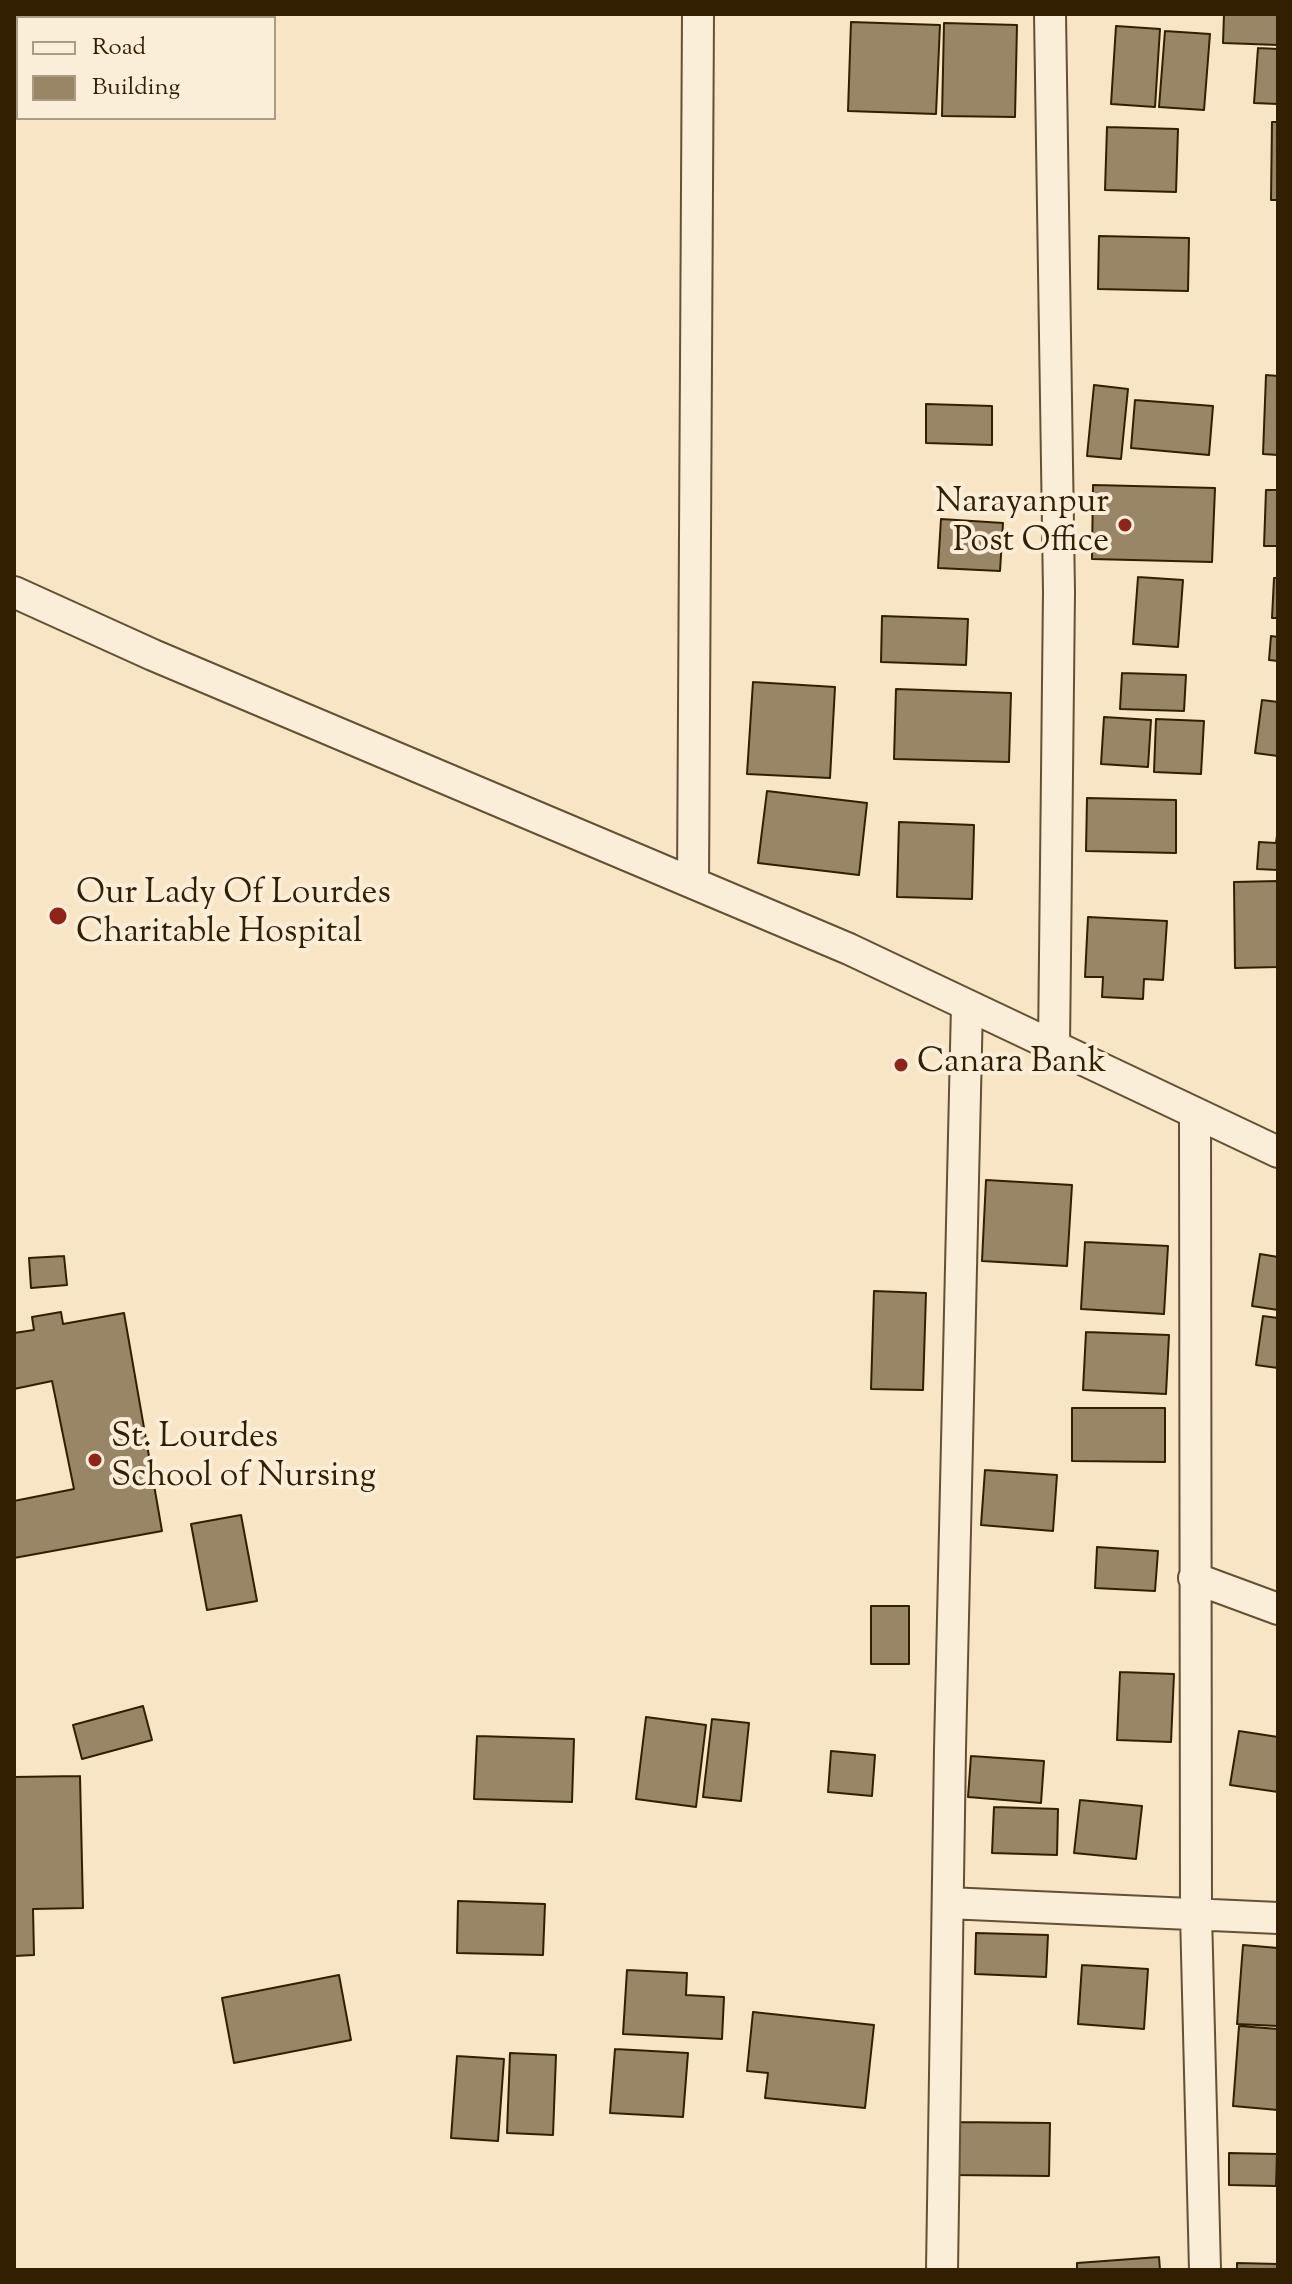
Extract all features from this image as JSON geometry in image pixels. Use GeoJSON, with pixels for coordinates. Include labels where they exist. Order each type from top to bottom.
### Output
{"type":"FeatureCollection","features":[{"type":"Feature","properties":{"kind":"street"},"geometry":{"type":"LineString","coordinates":[[693,883],[698,14]]}},
{"type":"Feature","properties":{"kind":"street"},"geometry":{"type":"LineString","coordinates":[[1050,14],[1059,592],[1054,1046]]}},
{"type":"Feature","properties":{"kind":"street"},"geometry":{"type":"LineString","coordinates":[[14,592],[153,655],[849,949],[1278,1152]]}},
{"type":"Feature","properties":{"kind":"street"},"geometry":{"type":"LineString","coordinates":[[942,2270],[967,1005]]}},
{"type":"Feature","properties":{"kind":"street"},"geometry":{"type":"LineString","coordinates":[[1195,1113],[1196,1914],[1205,2270]]}},
{"type":"Feature","properties":{"kind":"street"},"geometry":{"type":"LineString","coordinates":[[1194,1578],[1278,1609]]}},
{"type":"Feature","properties":{"kind":"street"},"geometry":{"type":"LineString","coordinates":[[948,1903],[1278,1918]]}},
{"type":"Feature","properties":{"kind":"building"},"geometry":{"type":"Polygon","coordinates":[[[1224,14],[1278,14],[1278,45],[1223,43],[1224,14]]]}},
{"type":"Feature","properties":{"kind":"building"},"geometry":{"type":"Polygon","coordinates":[[[851,22],[940,25],[936,114],[848,111],[851,22]]]}},
{"type":"Feature","properties":{"kind":"building"},"geometry":{"type":"Polygon","coordinates":[[[944,23],[1017,25],[1015,117],[942,116],[944,23]]]}},
{"type":"Feature","properties":{"kind":"building"},"geometry":{"type":"Polygon","coordinates":[[[1116,26],[1160,29],[1155,107],[1111,104],[1116,26]]]}},
{"type":"Feature","properties":{"kind":"building"},"geometry":{"type":"Polygon","coordinates":[[[1165,31],[1210,34],[1204,110],[1159,107],[1165,31]]]}},
{"type":"Feature","properties":{"kind":"building"},"geometry":{"type":"Polygon","coordinates":[[[1258,48],[1278,49],[1278,104],[1254,103],[1258,48]]]}},
{"type":"Feature","properties":{"kind":"building"},"geometry":{"type":"Polygon","coordinates":[[[1272,122],[1278,122],[1278,200],[1271,200],[1272,122]]]}},
{"type":"Feature","properties":{"kind":"building"},"geometry":{"type":"Polygon","coordinates":[[[1107,127],[1178,129],[1176,192],[1105,190],[1107,127]]]}},
{"type":"Feature","properties":{"kind":"building"},"geometry":{"type":"Polygon","coordinates":[[[1099,236],[1189,238],[1188,291],[1098,289],[1099,236]]]}},
{"type":"Feature","properties":{"kind":"building"},"geometry":{"type":"Polygon","coordinates":[[[1266,375],[1278,376],[1278,455],[1263,454],[1266,375]]]}},
{"type":"Feature","properties":{"kind":"building"},"geometry":{"type":"Polygon","coordinates":[[[1094,385],[1128,389],[1121,459],[1087,456],[1094,385]]]}},
{"type":"Feature","properties":{"kind":"building"},"geometry":{"type":"Polygon","coordinates":[[[1135,400],[1213,406],[1209,455],[1131,448],[1135,400]]]}},
{"type":"Feature","properties":{"kind":"building"},"geometry":{"type":"Polygon","coordinates":[[[926,404],[992,406],[992,445],[926,443],[926,404]]]}},
{"type":"Feature","properties":{"kind":"building"},"geometry":{"type":"Polygon","coordinates":[[[1093,485],[1215,488],[1212,562],[1092,559],[1093,485]]]}},
{"type":"Feature","properties":{"kind":"building"},"geometry":{"type":"Polygon","coordinates":[[[1266,490],[1278,490],[1278,546],[1264,546],[1266,490]]]}},
{"type":"Feature","properties":{"kind":"building"},"geometry":{"type":"Polygon","coordinates":[[[941,519],[1003,523],[1000,571],[938,568],[941,519]]]}},
{"type":"Feature","properties":{"kind":"building"},"geometry":{"type":"Polygon","coordinates":[[[1138,577],[1183,580],[1178,647],[1133,644],[1138,577]]]}},
{"type":"Feature","properties":{"kind":"building"},"geometry":{"type":"Polygon","coordinates":[[[1274,578],[1278,578],[1278,618],[1272,618],[1274,578]]]}},
{"type":"Feature","properties":{"kind":"building"},"geometry":{"type":"Polygon","coordinates":[[[882,616],[968,619],[966,665],[881,662],[882,616]]]}},
{"type":"Feature","properties":{"kind":"building"},"geometry":{"type":"Polygon","coordinates":[[[1271,636],[1278,637],[1278,661],[1269,660],[1271,636]]]}},
{"type":"Feature","properties":{"kind":"building"},"geometry":{"type":"Polygon","coordinates":[[[1122,673],[1186,675],[1184,711],[1120,709],[1122,673]]]}},
{"type":"Feature","properties":{"kind":"building"},"geometry":{"type":"Polygon","coordinates":[[[753,682],[835,687],[830,778],[747,774],[753,682]]]}},
{"type":"Feature","properties":{"kind":"building"},"geometry":{"type":"Polygon","coordinates":[[[896,689],[1011,693],[1009,762],[894,759],[896,689]]]}},
{"type":"Feature","properties":{"kind":"building"},"geometry":{"type":"Polygon","coordinates":[[[1262,700],[1278,702],[1278,756],[1255,753],[1262,700]]]}},
{"type":"Feature","properties":{"kind":"building"},"geometry":{"type":"Polygon","coordinates":[[[1104,717],[1151,720],[1148,767],[1101,764],[1104,717]]]}},
{"type":"Feature","properties":{"kind":"building"},"geometry":{"type":"Polygon","coordinates":[[[1156,719],[1204,721],[1201,774],[1154,772],[1156,719]]]}},
{"type":"Feature","properties":{"kind":"building"},"geometry":{"type":"Polygon","coordinates":[[[767,791],[867,803],[859,875],[758,863],[767,791]]]}},
{"type":"Feature","properties":{"kind":"building"},"geometry":{"type":"Polygon","coordinates":[[[1087,798],[1176,800],[1176,853],[1086,851],[1087,798]]]}},
{"type":"Feature","properties":{"kind":"building"},"geometry":{"type":"Polygon","coordinates":[[[899,822],[974,825],[972,899],[897,897],[899,822]]]}},
{"type":"Feature","properties":{"kind":"building"},"geometry":{"type":"Polygon","coordinates":[[[1278,829],[1278,870],[1257,869],[1259,842],[1276,843],[1278,829]]]}},
{"type":"Feature","properties":{"kind":"building"},"geometry":{"type":"Polygon","coordinates":[[[1278,881],[1278,967],[1235,968],[1234,882],[1278,881]]]}},
{"type":"Feature","properties":{"kind":"building"},"geometry":{"type":"Polygon","coordinates":[[[1088,917],[1167,921],[1163,980],[1144,979],[1143,999],[1102,997],[1103,977],[1085,977],[1088,917]]]}},
{"type":"Feature","properties":{"kind":"building"},"geometry":{"type":"Polygon","coordinates":[[[986,1180],[1072,1185],[1067,1266],[982,1261],[986,1180]]]}},
{"type":"Feature","properties":{"kind":"building"},"geometry":{"type":"Polygon","coordinates":[[[1085,1242],[1168,1246],[1164,1314],[1081,1309],[1085,1242]]]}},
{"type":"Feature","properties":{"kind":"building"},"geometry":{"type":"Polygon","coordinates":[[[1260,1254],[1278,1257],[1278,1310],[1252,1306],[1260,1254]]]}},
{"type":"Feature","properties":{"kind":"building"},"geometry":{"type":"Polygon","coordinates":[[[64,1256],[67,1285],[31,1288],[29,1258],[64,1256]]]}},
{"type":"Feature","properties":{"kind":"building"},"geometry":{"type":"Polygon","coordinates":[[[874,1291],[926,1293],[923,1390],[871,1389],[874,1291]]]}},
{"type":"Feature","properties":{"kind":"building"},"geometry":{"type":"Polygon","coordinates":[[[61,1312],[63,1324],[124,1313],[162,1531],[14,1558],[14,1501],[74,1489],[52,1381],[14,1389],[14,1333],[34,1330],[32,1317],[61,1312]]]}},
{"type":"Feature","properties":{"kind":"building"},"geometry":{"type":"Polygon","coordinates":[[[1263,1316],[1278,1318],[1278,1368],[1256,1365],[1263,1316]]]}},
{"type":"Feature","properties":{"kind":"building"},"geometry":{"type":"Polygon","coordinates":[[[1086,1332],[1169,1335],[1166,1394],[1083,1390],[1086,1332]]]}},
{"type":"Feature","properties":{"kind":"building"},"geometry":{"type":"Polygon","coordinates":[[[1072,1408],[1165,1408],[1165,1462],[1072,1461],[1072,1408]]]}},
{"type":"Feature","properties":{"kind":"building"},"geometry":{"type":"Polygon","coordinates":[[[985,1470],[1057,1475],[1053,1531],[981,1525],[985,1470]]]}},
{"type":"Feature","properties":{"kind":"building"},"geometry":{"type":"Polygon","coordinates":[[[241,1515],[257,1601],[207,1610],[191,1524],[241,1515]]]}},
{"type":"Feature","properties":{"kind":"building"},"geometry":{"type":"Polygon","coordinates":[[[1097,1547],[1158,1551],[1155,1591],[1095,1588],[1097,1547]]]}},
{"type":"Feature","properties":{"kind":"building"},"geometry":{"type":"Polygon","coordinates":[[[871,1606],[909,1606],[909,1664],[871,1664],[871,1606]]]}},
{"type":"Feature","properties":{"kind":"building"},"geometry":{"type":"Polygon","coordinates":[[[1120,1672],[1174,1674],[1171,1742],[1117,1740],[1120,1672]]]}},
{"type":"Feature","properties":{"kind":"building"},"geometry":{"type":"Polygon","coordinates":[[[143,1706],[152,1740],[82,1759],[73,1725],[143,1706]]]}},
{"type":"Feature","properties":{"kind":"building"},"geometry":{"type":"Polygon","coordinates":[[[646,1717],[706,1725],[696,1807],[636,1799],[646,1717]]]}},
{"type":"Feature","properties":{"kind":"building"},"geometry":{"type":"Polygon","coordinates":[[[712,1719],[749,1723],[741,1801],[703,1797],[712,1719]]]}},
{"type":"Feature","properties":{"kind":"building"},"geometry":{"type":"Polygon","coordinates":[[[1239,1731],[1278,1737],[1278,1792],[1230,1785],[1239,1731]]]}},
{"type":"Feature","properties":{"kind":"building"},"geometry":{"type":"Polygon","coordinates":[[[477,1736],[574,1739],[572,1802],[474,1799],[477,1736]]]}},
{"type":"Feature","properties":{"kind":"building"},"geometry":{"type":"Polygon","coordinates":[[[831,1751],[875,1755],[872,1796],[828,1792],[831,1751]]]}},
{"type":"Feature","properties":{"kind":"building"},"geometry":{"type":"Polygon","coordinates":[[[971,1756],[1044,1761],[1041,1803],[968,1797],[971,1756]]]}},
{"type":"Feature","properties":{"kind":"building"},"geometry":{"type":"Polygon","coordinates":[[[80,1776],[83,1908],[33,1909],[34,1955],[14,1956],[14,1777],[80,1776]]]}},
{"type":"Feature","properties":{"kind":"building"},"geometry":{"type":"Polygon","coordinates":[[[1080,1800],[1142,1806],[1136,1859],[1074,1853],[1080,1800]]]}},
{"type":"Feature","properties":{"kind":"building"},"geometry":{"type":"Polygon","coordinates":[[[994,1807],[1058,1809],[1057,1855],[992,1853],[994,1807]]]}},
{"type":"Feature","properties":{"kind":"building"},"geometry":{"type":"Polygon","coordinates":[[[458,1901],[545,1904],[543,1955],[457,1953],[458,1901]]]}},
{"type":"Feature","properties":{"kind":"building"},"geometry":{"type":"Polygon","coordinates":[[[976,1933],[1048,1935],[1046,1977],[975,1974],[976,1933]]]}},
{"type":"Feature","properties":{"kind":"building"},"geometry":{"type":"Polygon","coordinates":[[[1243,1945],[1278,1948],[1278,2026],[1237,2024],[1243,1945]]]}},
{"type":"Feature","properties":{"kind":"building"},"geometry":{"type":"Polygon","coordinates":[[[1082,1965],[1148,1969],[1144,2029],[1078,2024],[1082,1965]]]}},
{"type":"Feature","properties":{"kind":"building"},"geometry":{"type":"Polygon","coordinates":[[[627,1970],[687,1973],[686,1995],[724,1997],[722,2039],[623,2034],[627,1970]]]}},
{"type":"Feature","properties":{"kind":"building"},"geometry":{"type":"Polygon","coordinates":[[[339,1975],[351,2040],[234,2063],[222,1998],[339,1975]]]}},
{"type":"Feature","properties":{"kind":"building"},"geometry":{"type":"Polygon","coordinates":[[[753,2012],[874,2025],[865,2108],[765,2098],[768,2073],[747,2071],[753,2012]]]}},
{"type":"Feature","properties":{"kind":"building"},"geometry":{"type":"Polygon","coordinates":[[[1239,2026],[1278,2029],[1278,2110],[1233,2106],[1239,2026]]]}},
{"type":"Feature","properties":{"kind":"building"},"geometry":{"type":"Polygon","coordinates":[[[615,2049],[688,2053],[683,2117],[610,2113],[615,2049]]]}},
{"type":"Feature","properties":{"kind":"building"},"geometry":{"type":"Polygon","coordinates":[[[510,2053],[556,2055],[553,2135],[507,2133],[510,2053]]]}},
{"type":"Feature","properties":{"kind":"building"},"geometry":{"type":"Polygon","coordinates":[[[457,2056],[504,2059],[498,2141],[451,2138],[457,2056]]]}},
{"type":"Feature","properties":{"kind":"building"},"geometry":{"type":"Polygon","coordinates":[[[953,2122],[1050,2123],[1049,2176],[952,2175],[953,2122]]]}},
{"type":"Feature","properties":{"kind":"building"},"geometry":{"type":"Polygon","coordinates":[[[1229,2153],[1277,2154],[1276,2186],[1229,2185],[1229,2153]]]}},
{"type":"Feature","properties":{"kind":"building"},"geometry":{"type":"Polygon","coordinates":[[[1159,2257],[1160,2270],[1077,2270],[1077,2263],[1159,2257]]]}},
{"type":"Feature","properties":{"kind":"building"},"geometry":{"type":"Polygon","coordinates":[[[1237,2263],[1278,2264],[1278,2270],[1237,2270],[1237,2263]]]}},
{"type":"Feature","properties":{"kind":"place","name":"Narayanpur Post Office"},"geometry":{"type":"Point","coordinates":[1125,525]}},
{"type":"Feature","properties":{"kind":"place","name":"Our Lady Of Lourdes Charitable Hospital"},"geometry":{"type":"Point","coordinates":[58,916]}},
{"type":"Feature","properties":{"kind":"place","name":"Canara Bank"},"geometry":{"type":"Point","coordinates":[901,1065]}},
{"type":"Feature","properties":{"kind":"place","name":"St. Lourdes School of Nursing"},"geometry":{"type":"Point","coordinates":[95,1460]}}]}
